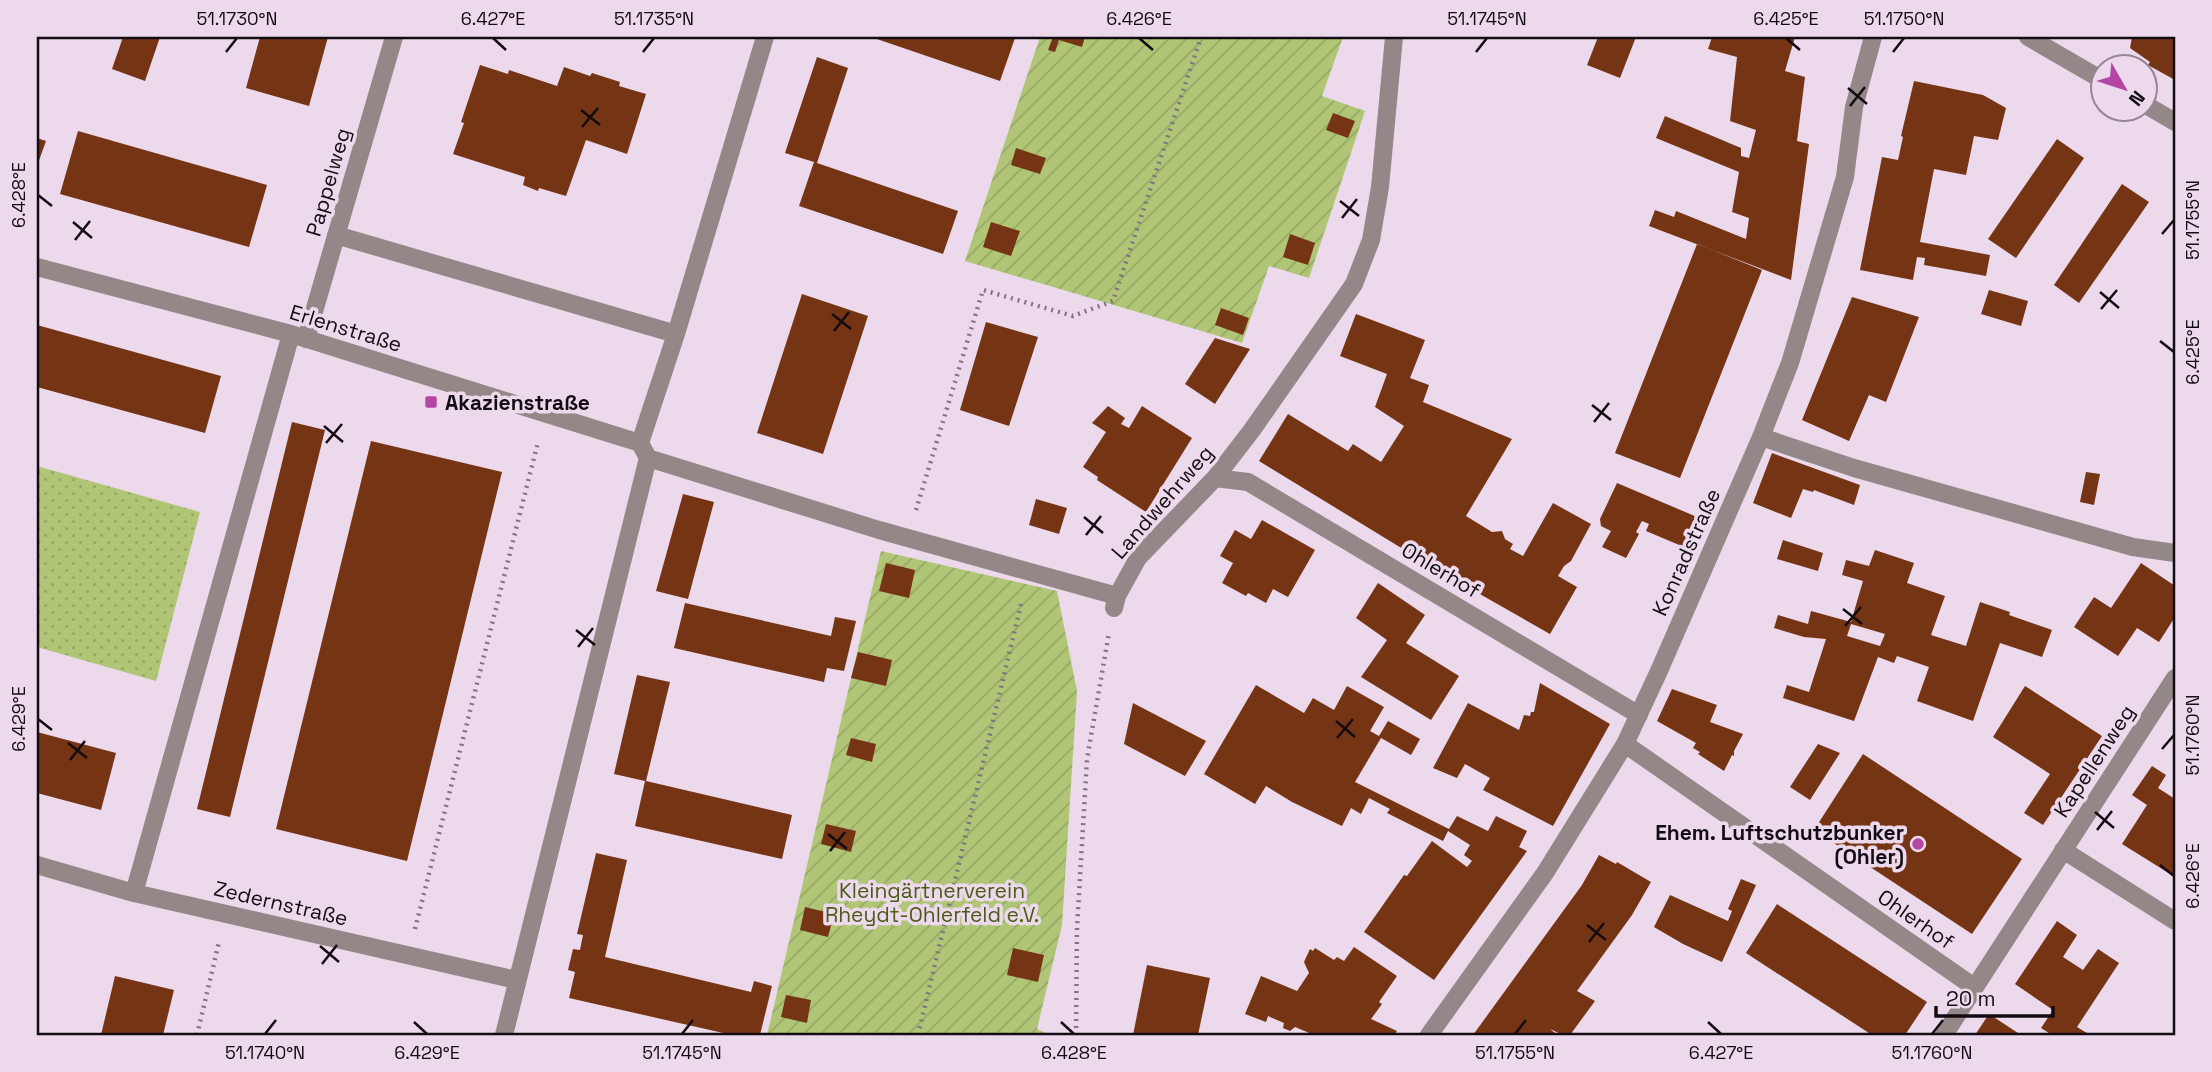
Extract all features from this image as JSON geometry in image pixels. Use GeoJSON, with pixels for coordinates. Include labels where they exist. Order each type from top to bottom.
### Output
{"type":"FeatureCollection","features":[{"type":"Feature","properties":{"kind":"street","name":"Pappelweg"},"geometry":{"type":"LineString","coordinates":[[134,893],[298,336],[336,235],[394,37]]}},
{"type":"Feature","properties":{"kind":"street"},"geometry":{"type":"LineString","coordinates":[[504,1035],[644,451],[676,334],[765,37]]}},
{"type":"Feature","properties":{"kind":"street","name":"Landwehrweg"},"geometry":{"type":"LineString","coordinates":[[1116,602],[1138,558],[1215,478],[1252,430],[1353,284],[1371,240],[1380,187],[1394,37]]}},
{"type":"Feature","properties":{"kind":"street","name":"Konradstraße"},"geometry":{"type":"LineString","coordinates":[[1429,1035],[1545,873],[1625,744],[1639,715],[1761,437],[1790,363],[1845,177],[1854,107],[1873,37]]}},
{"type":"Feature","properties":{"kind":"street"},"geometry":{"type":"LineString","coordinates":[[2028,37],[2090,73]]}},
{"type":"Feature","properties":{"kind":"street"},"geometry":{"type":"LineString","coordinates":[[336,235],[676,334]]}},
{"type":"Feature","properties":{"kind":"street","name":"Erlenstraße"},"geometry":{"type":"LineString","coordinates":[[37,267],[298,336],[545,414],[644,451],[908,538],[1029,572],[1116,602]]}},
{"type":"Feature","properties":{"kind":"street"},"geometry":{"type":"LineString","coordinates":[[1761,437],[1867,471],[2133,547],[2175,553]]}},
{"type":"Feature","properties":{"kind":"street","name":"Ohlerhof"},"geometry":{"type":"LineString","coordinates":[[1215,478],[1248,482],[1639,715]]}},
{"type":"Feature","properties":{"kind":"street","name":"Kapellenweg"},"geometry":{"type":"LineString","coordinates":[[1944,1035],[2063,850],[2169,701],[2175,677]]}},
{"type":"Feature","properties":{"kind":"street","name":"Ohlerhof"},"geometry":{"type":"LineString","coordinates":[[1625,744],[1974,987]]}},
{"type":"Feature","properties":{"kind":"street","name":"Kapellenweg"},"geometry":{"type":"LineString","coordinates":[[2063,850],[2175,921]]}},
{"type":"Feature","properties":{"kind":"street","name":"Zedernstraße"},"geometry":{"type":"LineString","coordinates":[[37,865],[134,893],[517,980]]}},
{"type":"Feature","properties":{"kind":"path"},"geometry":{"type":"LineString","coordinates":[[908,538],[984,290],[1073,316],[1113,301],[1201,37]]}},
{"type":"Feature","properties":{"kind":"path"},"geometry":{"type":"LineString","coordinates":[[408,955],[545,414]]}},
{"type":"Feature","properties":{"kind":"path"},"geometry":{"type":"LineString","coordinates":[[918,1035],[1029,572]]}},
{"type":"Feature","properties":{"kind":"path"},"geometry":{"type":"LineString","coordinates":[[1076,1035],[1077,928],[1087,759],[1116,602]]}},
{"type":"Feature","properties":{"kind":"path"},"geometry":{"type":"LineString","coordinates":[[197,1035],[226,914]]}},
{"type":"Feature","properties":{"kind":"green space"},"geometry":{"type":"Polygon","coordinates":[[[1040,37],[1343,37],[1322,96],[1365,111],[1309,278],[1269,266],[1242,343],[965,261],[1040,37]]]}},
{"type":"Feature","properties":{"kind":"green space"},"geometry":{"type":"Polygon","coordinates":[[[37,466],[200,512],[156,681],[37,647],[37,466]]]}},
{"type":"Feature","properties":{"kind":"green space","name":"Kleingärtnerverein Rheydt-Ohlerfeld e.V."},"geometry":{"type":"Polygon","coordinates":[[[881,551],[1057,591],[1077,691],[1062,925],[1037,1029],[1050,1035],[767,1035],[881,551]]]}},
{"type":"Feature","properties":{"kind":"building"},"geometry":{"type":"Polygon","coordinates":[[[123,37],[160,37],[145,81],[112,69],[123,37]]]}},
{"type":"Feature","properties":{"kind":"building"},"geometry":{"type":"Polygon","coordinates":[[[260,37],[328,37],[309,106],[246,88],[260,37]]]}},
{"type":"Feature","properties":{"kind":"building"},"geometry":{"type":"Polygon","coordinates":[[[871,37],[1012,37],[1015,38],[1000,81],[871,37]]]}},
{"type":"Feature","properties":{"kind":"building"},"geometry":{"type":"Polygon","coordinates":[[[1053,37],[1085,37],[1082,47],[1059,40],[1055,52],[1048,50],[1053,37]]]}},
{"type":"Feature","properties":{"kind":"building"},"geometry":{"type":"Polygon","coordinates":[[[1598,37],[1636,37],[1620,78],[1587,65],[1598,37]]]}},
{"type":"Feature","properties":{"kind":"building"},"geometry":{"type":"Polygon","coordinates":[[[1712,37],[1795,37],[1785,71],[1805,77],[1797,141],[1809,144],[1791,280],[1649,226],[1655,210],[1674,217],[1676,211],[1746,239],[1749,218],[1732,212],[1739,172],[1656,138],[1665,116],[1741,148],[1741,156],[1749,158],[1756,130],[1730,121],[1737,57],[1708,49],[1712,37]]]}},
{"type":"Feature","properties":{"kind":"building"},"geometry":{"type":"Polygon","coordinates":[[[2132,37],[2175,37],[2175,80],[2160,72],[2160,52],[2136,52],[2130,48],[2132,37]]]}},
{"type":"Feature","properties":{"kind":"building"},"geometry":{"type":"Polygon","coordinates":[[[817,57],[848,68],[817,163],[958,211],[943,254],[799,206],[814,162],[785,153],[817,57]]]}},
{"type":"Feature","properties":{"kind":"building"},"geometry":{"type":"Polygon","coordinates":[[[480,65],[508,74],[509,70],[557,86],[564,67],[620,82],[619,86],[646,94],[627,154],[586,140],[566,196],[539,188],[538,191],[523,185],[525,177],[453,154],[480,65]]]}},
{"type":"Feature","properties":{"kind":"building"},"geometry":{"type":"Polygon","coordinates":[[[1914,81],[1983,95],[2006,108],[1998,140],[1974,136],[1966,175],[1934,169],[1920,242],[1990,255],[1986,276],[1924,265],[1925,258],[1917,257],[1913,280],[1860,270],[1882,157],[1898,160],[1914,81]]]}},
{"type":"Feature","properties":{"kind":"building"},"geometry":{"type":"Polygon","coordinates":[[[1333,113],[1355,121],[1348,138],[1326,130],[1333,113]]]}},
{"type":"Feature","properties":{"kind":"building"},"geometry":{"type":"Polygon","coordinates":[[[78,131],[267,185],[249,247],[60,194],[78,131]]]}},
{"type":"Feature","properties":{"kind":"building"},"geometry":{"type":"Polygon","coordinates":[[[37,138],[46,141],[37,166],[37,138]]]}},
{"type":"Feature","properties":{"kind":"building"},"geometry":{"type":"Polygon","coordinates":[[[2057,139],[2084,158],[2016,258],[1988,239],[2057,139]]]}},
{"type":"Feature","properties":{"kind":"building"},"geometry":{"type":"Polygon","coordinates":[[[1016,148],[1046,158],[1040,174],[1011,165],[1016,148]]]}},
{"type":"Feature","properties":{"kind":"building"},"geometry":{"type":"Polygon","coordinates":[[[2122,184],[2149,202],[2079,303],[2054,285],[2122,184]]]}},
{"type":"Feature","properties":{"kind":"building"},"geometry":{"type":"Polygon","coordinates":[[[991,222],[1020,231],[1011,256],[983,247],[991,222]]]}},
{"type":"Feature","properties":{"kind":"building"},"geometry":{"type":"Polygon","coordinates":[[[1290,234],[1315,243],[1308,265],[1283,257],[1290,234]]]}},
{"type":"Feature","properties":{"kind":"building"},"geometry":{"type":"Polygon","coordinates":[[[1697,244],[1762,270],[1680,478],[1615,453],[1697,244]]]}},
{"type":"Feature","properties":{"kind":"building"},"geometry":{"type":"Polygon","coordinates":[[[1989,290],[2028,301],[2021,326],[1981,314],[1989,290]]]}},
{"type":"Feature","properties":{"kind":"building"},"geometry":{"type":"Polygon","coordinates":[[[802,294],[868,316],[823,454],[757,433],[802,294]]]}},
{"type":"Feature","properties":{"kind":"building"},"geometry":{"type":"Polygon","coordinates":[[[1852,297],[1919,317],[1886,402],[1869,395],[1849,441],[1802,420],[1852,297]]]}},
{"type":"Feature","properties":{"kind":"building"},"geometry":{"type":"Polygon","coordinates":[[[1221,308],[1249,318],[1243,335],[1215,325],[1221,308]]]}},
{"type":"Feature","properties":{"kind":"building"},"geometry":{"type":"Polygon","coordinates":[[[1356,314],[1425,340],[1410,378],[1429,385],[1423,402],[1512,439],[1466,516],[1492,532],[1502,531],[1505,539],[1513,544],[1510,549],[1523,556],[1553,503],[1591,524],[1571,561],[1558,576],[1577,587],[1550,634],[1434,568],[1259,461],[1288,414],[1348,451],[1353,444],[1381,462],[1404,426],[1375,407],[1387,374],[1340,356],[1356,314]]]}},
{"type":"Feature","properties":{"kind":"building"},"geometry":{"type":"Polygon","coordinates":[[[986,322],[1038,337],[1009,426],[960,410],[986,322]]]}},
{"type":"Feature","properties":{"kind":"building"},"geometry":{"type":"Polygon","coordinates":[[[37,325],[221,376],[205,433],[37,387],[37,325]]]}},
{"type":"Feature","properties":{"kind":"building"},"geometry":{"type":"Polygon","coordinates":[[[1215,338],[1250,349],[1215,404],[1185,384],[1215,338]]]}},
{"type":"Feature","properties":{"kind":"building"},"geometry":{"type":"Polygon","coordinates":[[[1108,406],[1125,418],[1121,424],[1129,428],[1142,406],[1192,438],[1146,512],[1097,480],[1098,477],[1083,467],[1106,432],[1092,423],[1108,406]]]}},
{"type":"Feature","properties":{"kind":"building"},"geometry":{"type":"Polygon","coordinates":[[[292,422],[325,430],[230,817],[197,809],[292,422]]]}},
{"type":"Feature","properties":{"kind":"building"},"geometry":{"type":"Polygon","coordinates":[[[371,441],[502,472],[407,861],[276,829],[371,441]]]}},
{"type":"Feature","properties":{"kind":"building"},"geometry":{"type":"Polygon","coordinates":[[[1772,453],[1860,485],[1854,505],[1814,490],[1803,489],[1791,518],[1753,503],[1772,453]]]}},
{"type":"Feature","properties":{"kind":"building"},"geometry":{"type":"Polygon","coordinates":[[[2086,472],[2100,474],[2094,505],[2080,502],[2086,472]]]}},
{"type":"Feature","properties":{"kind":"building"},"geometry":{"type":"Polygon","coordinates":[[[1617,483],[1697,517],[1684,547],[1646,531],[1649,524],[1642,521],[1636,532],[1639,534],[1626,558],[1602,547],[1611,531],[1601,526],[1600,519],[1617,483]]]}},
{"type":"Feature","properties":{"kind":"building"},"geometry":{"type":"Polygon","coordinates":[[[683,494],[714,502],[688,599],[656,591],[683,494]]]}},
{"type":"Feature","properties":{"kind":"building"},"geometry":{"type":"Polygon","coordinates":[[[1036,499],[1067,508],[1059,534],[1029,525],[1036,499]]]}},
{"type":"Feature","properties":{"kind":"building"},"geometry":{"type":"Polygon","coordinates":[[[1262,520],[1315,550],[1288,597],[1273,589],[1266,603],[1222,583],[1233,563],[1220,556],[1235,530],[1251,539],[1262,520]]]}},
{"type":"Feature","properties":{"kind":"building"},"geometry":{"type":"Polygon","coordinates":[[[1783,540],[1823,553],[1818,571],[1777,559],[1783,540]]]}},
{"type":"Feature","properties":{"kind":"building"},"geometry":{"type":"Polygon","coordinates":[[[1875,550],[1914,563],[1907,583],[1945,596],[1931,635],[1966,646],[1980,602],[2052,630],[2042,657],[2000,643],[1973,721],[1917,701],[1929,667],[1897,656],[1894,663],[1878,657],[1854,721],[1783,698],[1787,685],[1809,692],[1826,639],[1804,637],[1774,628],[1778,615],[1808,624],[1811,611],[1851,622],[1863,581],[1842,575],[1846,560],[1869,566],[1875,550]],[[1851,624],[1847,636],[1880,646],[1885,634],[1851,624]]]}},
{"type":"Feature","properties":{"kind":"building"},"geometry":{"type":"Polygon","coordinates":[[[886,563],[915,570],[909,598],[879,591],[886,563]]]}},
{"type":"Feature","properties":{"kind":"building"},"geometry":{"type":"Polygon","coordinates":[[[2141,563],[2175,586],[2175,617],[2159,642],[2137,628],[2118,656],[2074,627],[2094,597],[2111,608],[2141,563]]]}},
{"type":"Feature","properties":{"kind":"building"},"geometry":{"type":"Polygon","coordinates":[[[1378,583],[1425,615],[1406,643],[1459,676],[1431,720],[1361,677],[1387,640],[1356,618],[1378,583]]]}},
{"type":"Feature","properties":{"kind":"building"},"geometry":{"type":"Polygon","coordinates":[[[685,603],[831,636],[835,617],[856,621],[844,671],[827,668],[824,682],[674,648],[685,603]]]}},
{"type":"Feature","properties":{"kind":"building"},"geometry":{"type":"Polygon","coordinates":[[[858,652],[892,660],[886,686],[851,678],[858,652]]]}},
{"type":"Feature","properties":{"kind":"building"},"geometry":{"type":"Polygon","coordinates":[[[637,675],[670,682],[646,781],[792,815],[782,859],[635,826],[645,781],[614,774],[637,675]]]}},
{"type":"Feature","properties":{"kind":"building"},"geometry":{"type":"Polygon","coordinates":[[[1540,683],[1610,724],[1553,826],[1483,790],[1490,778],[1465,764],[1457,778],[1433,768],[1468,703],[1519,730],[1524,715],[1530,716],[1531,712],[1534,712],[1540,683]]]}},
{"type":"Feature","properties":{"kind":"building"},"geometry":{"type":"Polygon","coordinates":[[[1256,685],[1304,713],[1313,698],[1334,710],[1347,686],[1384,707],[1370,731],[1379,736],[1388,721],[1420,739],[1411,755],[1381,738],[1355,782],[1449,829],[1457,816],[1488,831],[1496,816],[1527,831],[1519,847],[1527,851],[1434,980],[1364,932],[1432,841],[1467,867],[1472,861],[1464,855],[1470,845],[1448,831],[1443,841],[1387,813],[1390,809],[1369,798],[1361,814],[1351,808],[1342,826],[1266,786],[1255,804],[1204,774],[1256,685]]]}},
{"type":"Feature","properties":{"kind":"building"},"geometry":{"type":"Polygon","coordinates":[[[2025,686],[2102,736],[2043,825],[2024,813],[2050,774],[1993,737],[2025,686]]]}},
{"type":"Feature","properties":{"kind":"building"},"geometry":{"type":"Polygon","coordinates":[[[1672,689],[1717,705],[1710,722],[1743,734],[1724,771],[1698,754],[1700,752],[1693,748],[1696,743],[1657,721],[1672,689]]]}},
{"type":"Feature","properties":{"kind":"building"},"geometry":{"type":"Polygon","coordinates":[[[1133,703],[1206,741],[1185,776],[1124,744],[1133,703]]]}},
{"type":"Feature","properties":{"kind":"building"},"geometry":{"type":"Polygon","coordinates":[[[37,732],[116,753],[101,810],[37,793],[37,732]]]}},
{"type":"Feature","properties":{"kind":"building"},"geometry":{"type":"Polygon","coordinates":[[[851,738],[876,744],[872,762],[846,755],[851,738]]]}},
{"type":"Feature","properties":{"kind":"building"},"geometry":{"type":"Polygon","coordinates":[[[1818,744],[1840,753],[1810,800],[1790,787],[1818,744]]]}},
{"type":"Feature","properties":{"kind":"building","name":"Ehem. Luftschutzbunker (Ohler)"},"geometry":{"type":"Polygon","coordinates":[[[1863,754],[2022,859],[1972,934],[1814,830],[1863,754]]]}},
{"type":"Feature","properties":{"kind":"building"},"geometry":{"type":"Polygon","coordinates":[[[2152,766],[2166,775],[2158,788],[2175,799],[2175,877],[2122,844],[2147,805],[2132,795],[2152,766]]]}},
{"type":"Feature","properties":{"kind":"building"},"geometry":{"type":"Polygon","coordinates":[[[826,824],[856,831],[851,852],[821,844],[826,824]]]}},
{"type":"Feature","properties":{"kind":"building"},"geometry":{"type":"Polygon","coordinates":[[[596,853],[627,860],[605,957],[751,992],[754,981],[772,986],[760,1035],[732,1035],[569,998],[575,972],[568,970],[573,949],[580,950],[583,935],[577,934],[596,853]]]}},
{"type":"Feature","properties":{"kind":"building"},"geometry":{"type":"Polygon","coordinates":[[[1599,855],[1651,882],[1632,915],[1577,991],[1595,1001],[1570,1035],[1550,1029],[1554,1035],[1473,1035],[1582,885],[1599,855]]]}},
{"type":"Feature","properties":{"kind":"building"},"geometry":{"type":"Polygon","coordinates":[[[1741,879],[1756,885],[1722,962],[1654,927],[1670,895],[1728,921],[1732,911],[1728,909],[1741,879]]]}},
{"type":"Feature","properties":{"kind":"building"},"geometry":{"type":"Polygon","coordinates":[[[1777,904],[1927,1002],[1905,1035],[1872,1035],[1746,953],[1777,904]]]}},
{"type":"Feature","properties":{"kind":"building"},"geometry":{"type":"Polygon","coordinates":[[[805,907],[834,914],[828,937],[800,930],[805,907]]]}},
{"type":"Feature","properties":{"kind":"building"},"geometry":{"type":"Polygon","coordinates":[[[2057,921],[2077,935],[2063,957],[2083,970],[2098,949],[2119,963],[2077,1027],[2090,1035],[2052,1035],[2041,1028],[2053,1010],[2015,984],[2057,921]]]}},
{"type":"Feature","properties":{"kind":"building"},"geometry":{"type":"Polygon","coordinates":[[[1354,947],[1397,976],[1371,1019],[1397,1031],[1394,1035],[1314,1035],[1295,1027],[1290,1031],[1283,1028],[1284,1023],[1268,1016],[1266,1022],[1245,1014],[1261,976],[1297,991],[1309,973],[1304,962],[1310,949],[1313,951],[1315,948],[1334,960],[1337,957],[1344,961],[1354,947]]]}},
{"type":"Feature","properties":{"kind":"building"},"geometry":{"type":"Polygon","coordinates":[[[1013,948],[1044,955],[1038,982],[1007,975],[1013,948]]]}},
{"type":"Feature","properties":{"kind":"building"},"geometry":{"type":"Polygon","coordinates":[[[1147,965],[1210,978],[1198,1035],[1133,1035],[1147,965]]]}},
{"type":"Feature","properties":{"kind":"building"},"geometry":{"type":"Polygon","coordinates":[[[115,976],[174,990],[163,1035],[101,1035],[115,976]]]}},
{"type":"Feature","properties":{"kind":"building"},"geometry":{"type":"Polygon","coordinates":[[[786,995],[811,1000],[807,1023],[781,1017],[786,995]]]}},
{"type":"Feature","properties":{"kind":"building"},"geometry":{"type":"Polygon","coordinates":[[[1989,1014],[2018,1033],[1975,1035],[1989,1014]]]}},
{"type":"Feature","properties":{"kind":"place","name":"Akazienstraße"},"geometry":{"type":"Point","coordinates":[431,402]}},
{"type":"Feature","properties":{"kind":"place","name":"Ehem. Luftschutzbunker (Ohler)"},"geometry":{"type":"Point","coordinates":[1918,844]}}]}
